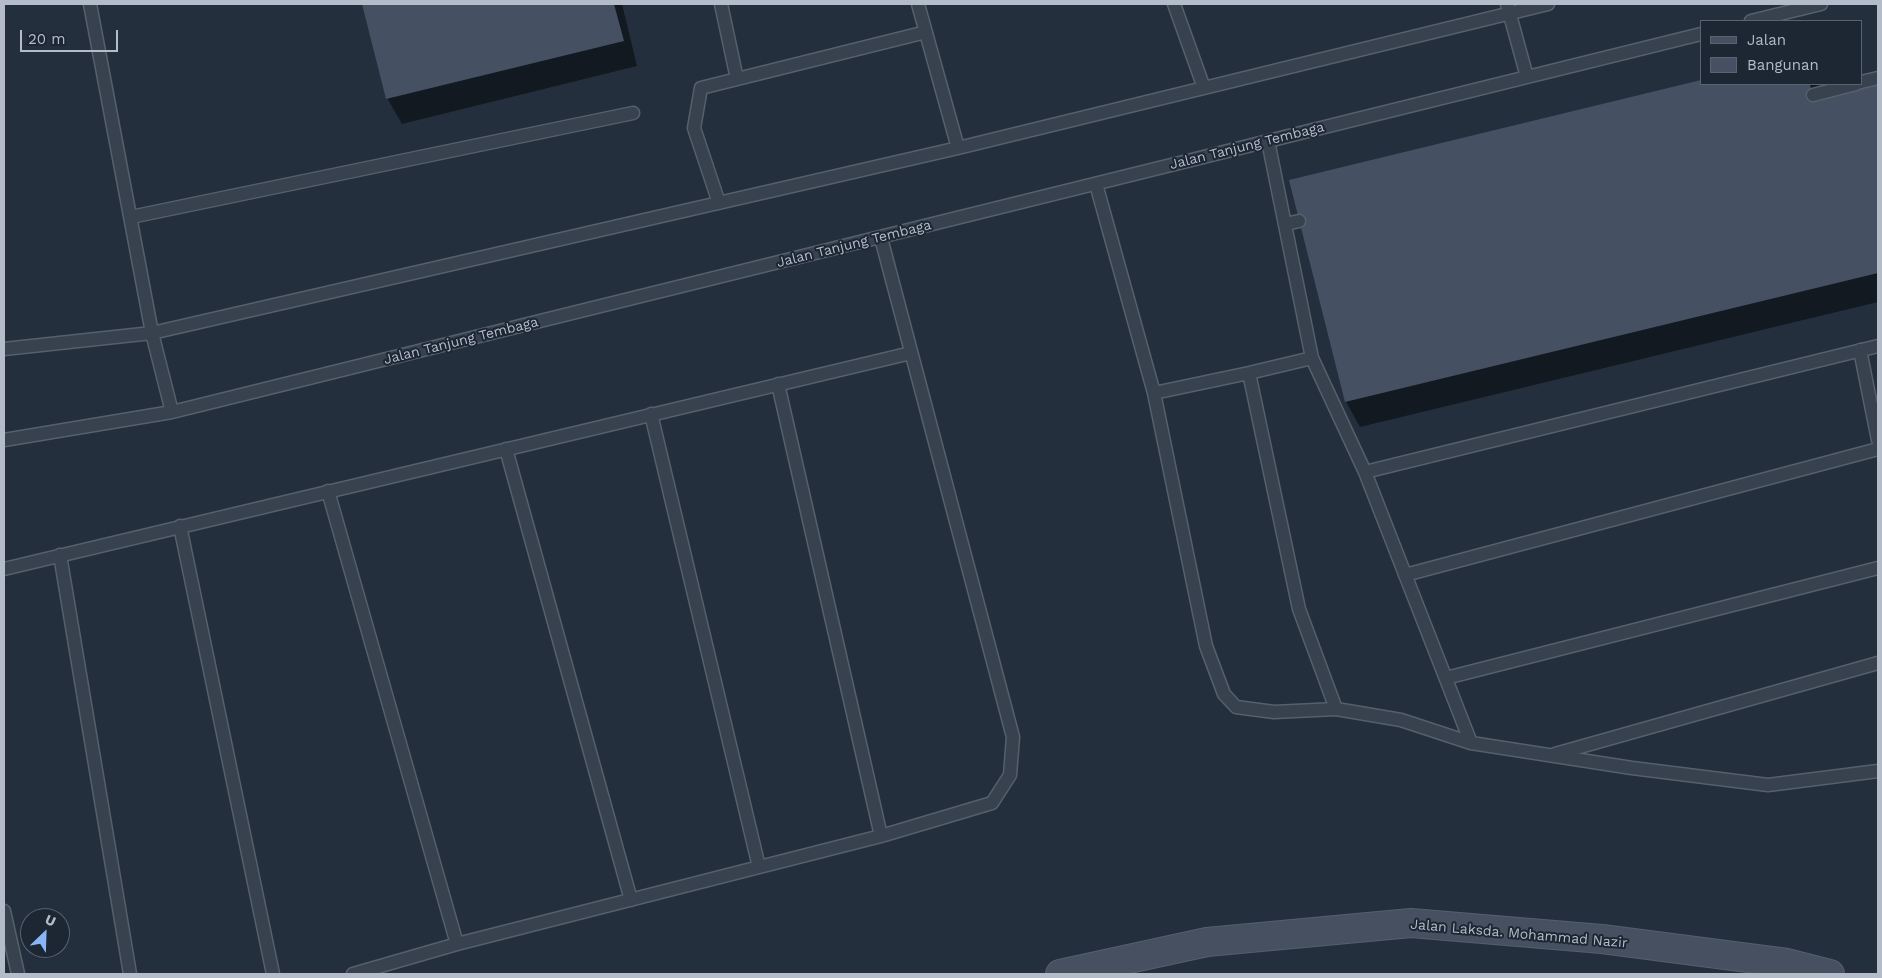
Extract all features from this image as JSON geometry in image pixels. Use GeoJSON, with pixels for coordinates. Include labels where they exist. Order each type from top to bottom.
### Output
{"type":"FeatureCollection","features":[{"type":"Feature","properties":{"kind":"main road","name":"Jalan Laksda. Mohammad Nazir"},"geometry":{"type":"LineString","coordinates":[[1060,974],[1207,942],[1411,923],[1602,939],[1787,963],[1830,974]]}},
{"type":"Feature","properties":{"kind":"lane"},"geometry":{"type":"LineString","coordinates":[[90,4],[152,333],[172,412]]}},
{"type":"Feature","properties":{"kind":"lane"},"geometry":{"type":"LineString","coordinates":[[721,4],[737,79]]}},
{"type":"Feature","properties":{"kind":"lane"},"geometry":{"type":"LineString","coordinates":[[918,4],[958,148]]}},
{"type":"Feature","properties":{"kind":"lane"},"geometry":{"type":"LineString","coordinates":[[1174,4],[1204,88]]}},
{"type":"Feature","properties":{"kind":"lane"},"geometry":{"type":"LineString","coordinates":[[4,349],[152,333],[958,148],[1204,88],[1509,8],[1548,4]]}},
{"type":"Feature","properties":{"kind":"lane"},"geometry":{"type":"LineString","coordinates":[[1755,20],[1821,4]]}},
{"type":"Feature","properties":{"kind":"lane"},"geometry":{"type":"LineString","coordinates":[[1509,8],[1526,77]]}},
{"type":"Feature","properties":{"kind":"lane"},"geometry":{"type":"LineString","coordinates":[[719,203],[694,128],[700,88],[926,32]]}},
{"type":"Feature","properties":{"kind":"lane","name":"Jalan Tanjung Tembaga"},"geometry":{"type":"LineString","coordinates":[[4,440],[172,412],[1700,34]]}},
{"type":"Feature","properties":{"kind":"lane"},"geometry":{"type":"LineString","coordinates":[[1862,82],[1878,78]]}},
{"type":"Feature","properties":{"kind":"lane"},"geometry":{"type":"LineString","coordinates":[[1813,95],[1852,85]]}},
{"type":"Feature","properties":{"kind":"lane"},"geometry":{"type":"LineString","coordinates":[[131,217],[632,113]]}},
{"type":"Feature","properties":{"kind":"lane"},"geometry":{"type":"LineString","coordinates":[[1268,141],[1312,358],[1365,472],[1471,743]]}},
{"type":"Feature","properties":{"kind":"lane"},"geometry":{"type":"LineString","coordinates":[[1096,184],[1154,393],[1206,646],[1224,694],[1236,707],[1274,712],[1336,709],[1401,720],[1471,743],[1768,785],[1878,771]]}},
{"type":"Feature","properties":{"kind":"lane"},"geometry":{"type":"LineString","coordinates":[[1286,224],[1299,221]]}},
{"type":"Feature","properties":{"kind":"lane"},"geometry":{"type":"LineString","coordinates":[[353,974],[456,944],[881,836],[992,803],[1010,775],[1013,737],[881,238]]}},
{"type":"Feature","properties":{"kind":"lane"},"geometry":{"type":"LineString","coordinates":[[1365,472],[1878,346]]}},
{"type":"Feature","properties":{"kind":"lane"},"geometry":{"type":"LineString","coordinates":[[1860,350],[1878,440]]}},
{"type":"Feature","properties":{"kind":"lane"},"geometry":{"type":"LineString","coordinates":[[4,569],[911,353]]}},
{"type":"Feature","properties":{"kind":"lane"},"geometry":{"type":"LineString","coordinates":[[1154,393],[1312,358]]}},
{"type":"Feature","properties":{"kind":"lane"},"geometry":{"type":"LineString","coordinates":[[1249,373],[1299,609],[1336,709]]}},
{"type":"Feature","properties":{"kind":"lane"},"geometry":{"type":"LineString","coordinates":[[778,384],[881,836]]}},
{"type":"Feature","properties":{"kind":"lane"},"geometry":{"type":"LineString","coordinates":[[651,414],[759,867]]}},
{"type":"Feature","properties":{"kind":"lane"},"geometry":{"type":"LineString","coordinates":[[506,449],[631,900]]}},
{"type":"Feature","properties":{"kind":"lane"},"geometry":{"type":"LineString","coordinates":[[1405,576],[1878,449]]}},
{"type":"Feature","properties":{"kind":"lane"},"geometry":{"type":"LineString","coordinates":[[328,491],[456,944]]}},
{"type":"Feature","properties":{"kind":"lane"},"geometry":{"type":"LineString","coordinates":[[180,526],[273,974]]}},
{"type":"Feature","properties":{"kind":"lane"},"geometry":{"type":"LineString","coordinates":[[60,555],[130,974]]}},
{"type":"Feature","properties":{"kind":"lane"},"geometry":{"type":"LineString","coordinates":[[1446,678],[1878,568]]}},
{"type":"Feature","properties":{"kind":"lane"},"geometry":{"type":"LineString","coordinates":[[1550,755],[1878,663]]}},
{"type":"Feature","properties":{"kind":"lane"},"geometry":{"type":"LineString","coordinates":[[4,911],[18,974]]}},
{"type":"Feature","properties":{"kind":"building"},"geometry":{"type":"Polygon","coordinates":[[[362,4],[614,4],[624,41],[386,99],[362,4]]]}},
{"type":"Feature","properties":{"kind":"building"},"geometry":{"type":"Polygon","coordinates":[[[1700,80],[1700,85],[1810,85],[1813,99],[1878,83],[1878,273],[1345,402],[1289,180],[1700,80]]]}}]}
